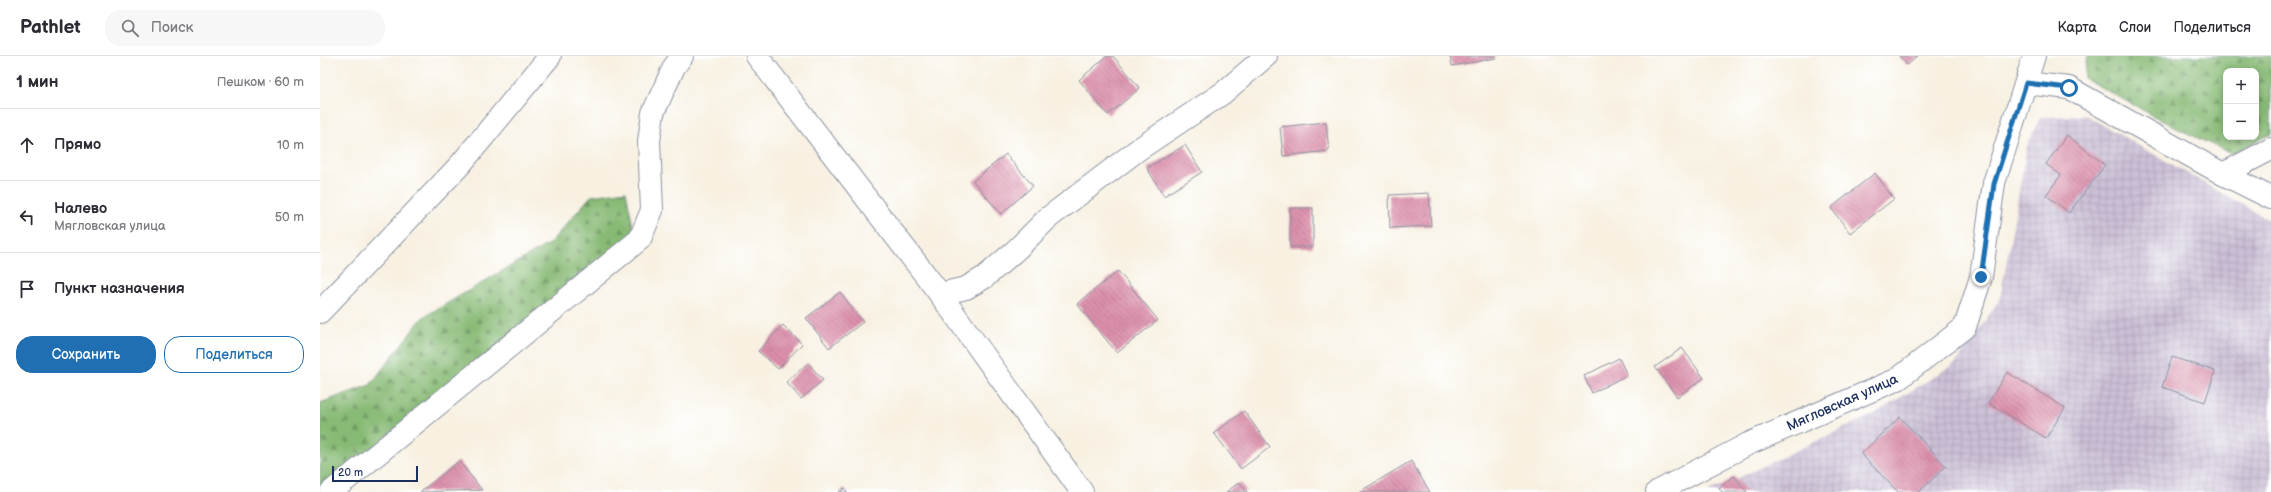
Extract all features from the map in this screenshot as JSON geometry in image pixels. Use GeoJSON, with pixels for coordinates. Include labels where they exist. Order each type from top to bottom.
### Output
{"type":"FeatureCollection","features":[{"type":"Feature","properties":{"kind":"street"},"geometry":{"type":"LineString","coordinates":[[320,312],[460,165],[550,56]]}},
{"type":"Feature","properties":{"kind":"street"},"geometry":{"type":"LineString","coordinates":[[331,492],[640,239],[652,210],[649,141],[653,113],[674,67],[682,56]]}},
{"type":"Feature","properties":{"kind":"street"},"geometry":{"type":"LineString","coordinates":[[757,56],[940,294],[1082,492]]}},
{"type":"Feature","properties":{"kind":"street"},"geometry":{"type":"LineString","coordinates":[[940,294],[966,288],[985,277],[1017,249],[1048,218],[1139,149],[1223,93],[1266,56]]}},
{"type":"Feature","properties":{"kind":"street","name":"Мягловская улица"},"geometry":{"type":"LineString","coordinates":[[1657,492],[1748,444],[1898,379],[1965,327],[1981,277],[1994,184],[2034,56]]}},
{"type":"Feature","properties":{"kind":"street"},"geometry":{"type":"LineString","coordinates":[[2026,83],[2069,88],[2223,174],[2271,198]]}},
{"type":"Feature","properties":{"kind":"street"},"geometry":{"type":"LineString","coordinates":[[2223,174],[2271,149]]}},
{"type":"Feature","properties":{"kind":"shaded area"},"geometry":{"type":"Polygon","coordinates":[[[2087,116],[2271,221],[2271,492],[1708,492],[1874,414],[1956,363],[2000,299],[2027,146],[2040,117],[2087,116]]]}},
{"type":"Feature","properties":{"kind":"green space"},"geometry":{"type":"Polygon","coordinates":[[[2087,56],[2271,56],[2271,134],[2232,154],[2172,126],[2084,78],[2087,56]]]}},
{"type":"Feature","properties":{"kind":"green space"},"geometry":{"type":"Polygon","coordinates":[[[626,191],[636,242],[320,489],[320,403],[370,385],[422,318],[550,243],[591,196],[626,191]]]}},
{"type":"Feature","properties":{"kind":"building"},"geometry":{"type":"Polygon","coordinates":[[[1107,56],[1113,56],[1140,88],[1108,115],[1079,80],[1107,56]]]}},
{"type":"Feature","properties":{"kind":"building"},"geometry":{"type":"Polygon","coordinates":[[[1450,56],[1496,56],[1496,58],[1452,66],[1450,56]]]}},
{"type":"Feature","properties":{"kind":"building"},"geometry":{"type":"Polygon","coordinates":[[[1899,56],[1918,56],[1907,65],[1899,56]]]}},
{"type":"Feature","properties":{"kind":"building"},"geometry":{"type":"Polygon","coordinates":[[[1326,122],[1329,151],[1283,156],[1280,127],[1326,122]]]}},
{"type":"Feature","properties":{"kind":"building"},"geometry":{"type":"Polygon","coordinates":[[[2067,135],[2105,165],[2069,213],[2046,195],[2061,175],[2046,164],[2067,135]]]}},
{"type":"Feature","properties":{"kind":"building"},"geometry":{"type":"Polygon","coordinates":[[[1185,145],[1202,172],[1164,196],[1147,168],[1185,145]]]}},
{"type":"Feature","properties":{"kind":"building"},"geometry":{"type":"Polygon","coordinates":[[[1006,154],[1033,186],[1001,214],[973,181],[1006,154]]]}},
{"type":"Feature","properties":{"kind":"building"},"geometry":{"type":"Polygon","coordinates":[[[1875,173],[1894,199],[1850,233],[1831,208],[1875,173]]]}},
{"type":"Feature","properties":{"kind":"building"},"geometry":{"type":"Polygon","coordinates":[[[1429,193],[1431,226],[1390,228],[1389,195],[1429,193]]]}},
{"type":"Feature","properties":{"kind":"building"},"geometry":{"type":"Polygon","coordinates":[[[1290,208],[1313,208],[1313,247],[1290,247],[1290,208]]]}},
{"type":"Feature","properties":{"kind":"building"},"geometry":{"type":"Polygon","coordinates":[[[1118,271],[1158,320],[1117,353],[1077,304],[1118,271]]]}},
{"type":"Feature","properties":{"kind":"building"},"geometry":{"type":"Polygon","coordinates":[[[840,292],[863,322],[829,348],[806,318],[840,292]]]}},
{"type":"Feature","properties":{"kind":"building"},"geometry":{"type":"Polygon","coordinates":[[[783,325],[802,344],[778,369],[758,351],[783,325]]]}},
{"type":"Feature","properties":{"kind":"building"},"geometry":{"type":"Polygon","coordinates":[[[1682,348],[1704,378],[1677,397],[1655,367],[1682,348]]]}},
{"type":"Feature","properties":{"kind":"building"},"geometry":{"type":"Polygon","coordinates":[[[2172,357],[2215,371],[2205,402],[2162,387],[2172,357]]]}},
{"type":"Feature","properties":{"kind":"building"},"geometry":{"type":"Polygon","coordinates":[[[1619,358],[1627,375],[1592,393],[1584,376],[1619,358]]]}},
{"type":"Feature","properties":{"kind":"building"},"geometry":{"type":"Polygon","coordinates":[[[808,363],[823,380],[801,399],[786,382],[808,363]]]}},
{"type":"Feature","properties":{"kind":"building"},"geometry":{"type":"Polygon","coordinates":[[[2007,372],[2065,408],[2046,438],[1988,403],[2007,372]]]}},
{"type":"Feature","properties":{"kind":"building"},"geometry":{"type":"Polygon","coordinates":[[[1244,411],[1270,447],[1241,469],[1214,433],[1244,411]]]}},
{"type":"Feature","properties":{"kind":"building"},"geometry":{"type":"Polygon","coordinates":[[[1900,417],[1946,466],[1919,492],[1898,492],[1861,454],[1900,417]]]}},
{"type":"Feature","properties":{"kind":"building"},"geometry":{"type":"Polygon","coordinates":[[[459,461],[482,490],[420,492],[459,461]]]}},
{"type":"Feature","properties":{"kind":"building"},"geometry":{"type":"Polygon","coordinates":[[[1411,461],[1430,492],[1359,492],[1411,461]]]}},
{"type":"Feature","properties":{"kind":"building"},"geometry":{"type":"Polygon","coordinates":[[[1734,476],[1747,492],[1722,492],[1719,488],[1734,476]]]}},
{"type":"Feature","properties":{"kind":"building"},"geometry":{"type":"Polygon","coordinates":[[[1240,482],[1247,492],[1226,492],[1240,482]]]}},
{"type":"Feature","properties":{"kind":"building"},"geometry":{"type":"Polygon","coordinates":[[[845,488],[847,492],[839,492],[845,488]]]}},
{"type":"Feature","properties":{"kind":"route"},"geometry":{"type":"LineString","coordinates":[[1981,277],[1994,184],[2026,83],[2069,88]]}}]}
